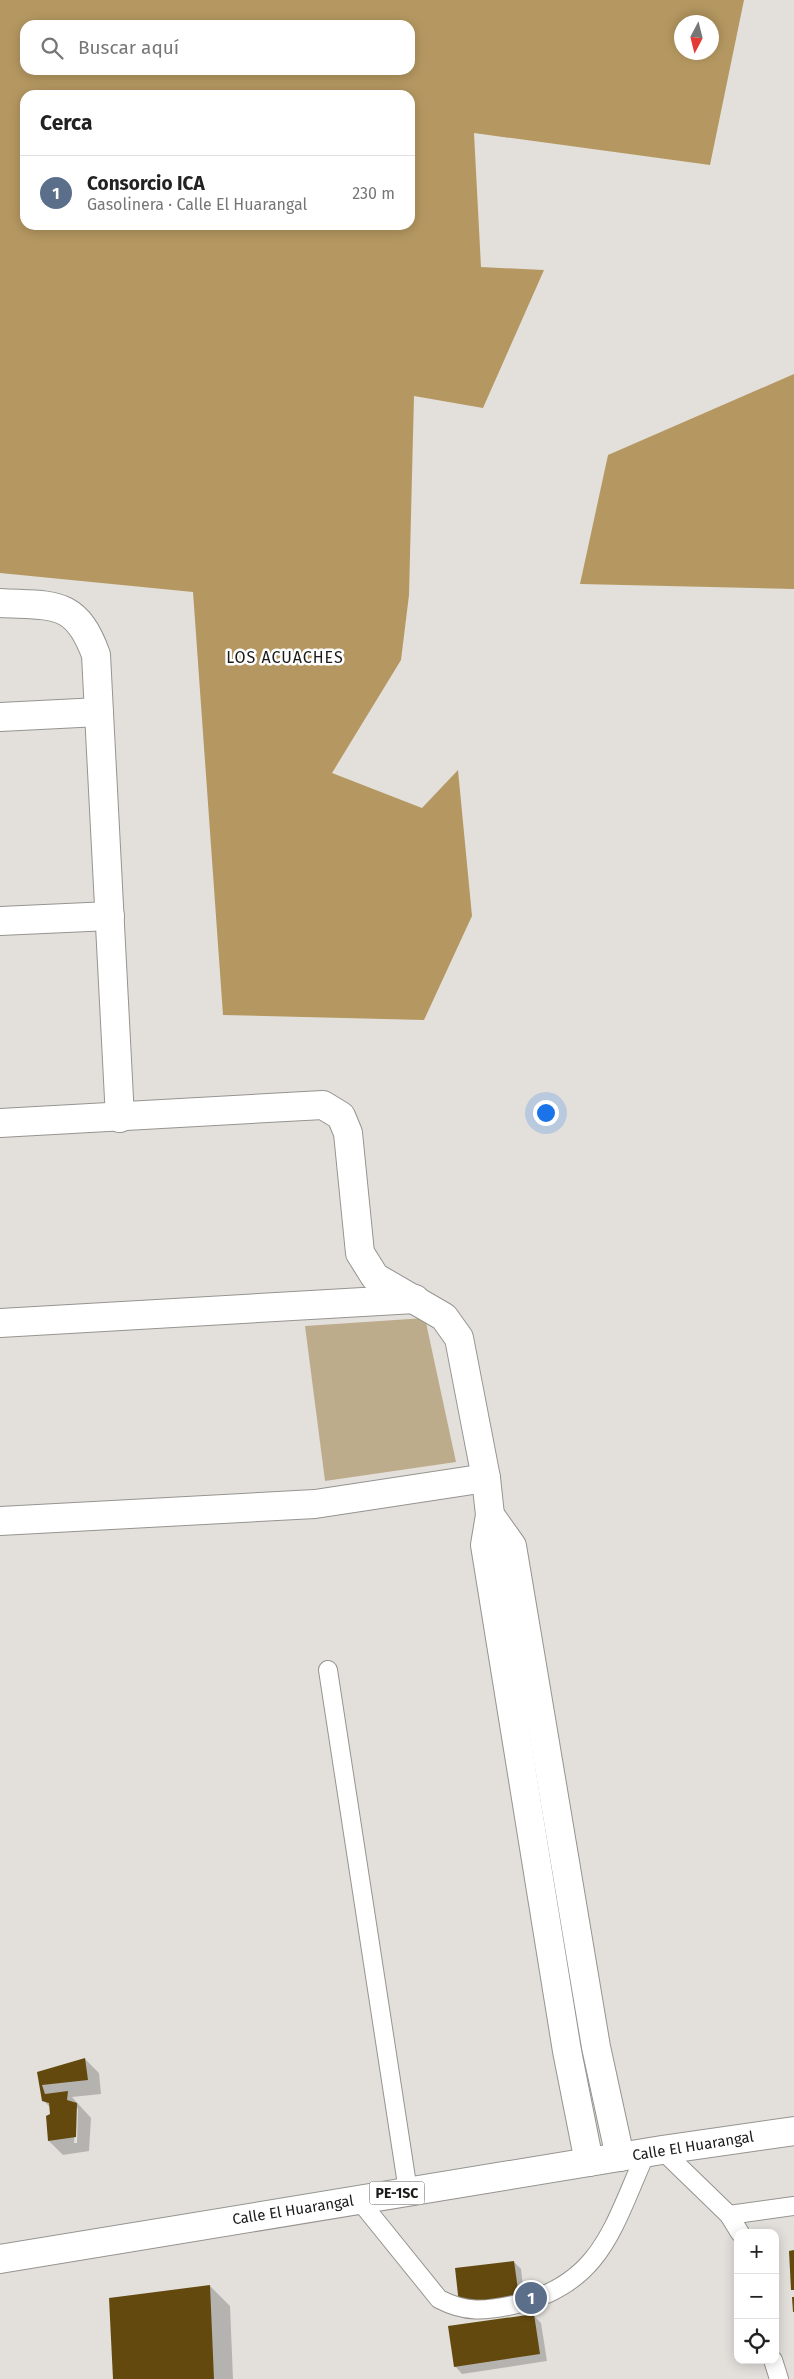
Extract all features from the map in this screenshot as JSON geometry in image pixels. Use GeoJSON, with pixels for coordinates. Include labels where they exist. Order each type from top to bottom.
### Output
{"type":"FeatureCollection","features":[{"type":"Feature","properties":{"kind":"street"},"geometry":{"type":"LineString","coordinates":[[0,603],[54,606],[76,617],[88,634],[96,655],[120,1118]]}},
{"type":"Feature","properties":{"kind":"street"},"geometry":{"type":"LineString","coordinates":[[0,716],[99,712]]}},
{"type":"Feature","properties":{"kind":"street"},"geometry":{"type":"LineString","coordinates":[[0,921],[110,916]]}},
{"type":"Feature","properties":{"kind":"street"},"geometry":{"type":"LineString","coordinates":[[0,1123],[120,1118],[322,1105],[341,1116],[348,1133],[360,1253],[376,1277],[444,1317],[459,1338],[486,1478],[490,1514],[485,1545],[567,2051],[589,2162]]}},
{"type":"Feature","properties":{"kind":"street"},"geometry":{"type":"LineString","coordinates":[[0,1323],[415,1299]]}},
{"type":"Feature","properties":{"kind":"street"},"geometry":{"type":"LineString","coordinates":[[0,1521],[315,1504],[486,1478]]}},
{"type":"Feature","properties":{"kind":"street"},"geometry":{"type":"LineString","coordinates":[[490,1514],[512,1546],[596,2047],[643,2153]]}},
{"type":"Feature","properties":{"kind":"street","name":"Calle El Huarangal"},"geometry":{"type":"LineString","coordinates":[[0,2259],[408,2191],[794,2130]]}},
{"type":"Feature","properties":{"kind":"lane"},"geometry":{"type":"LineString","coordinates":[[328,1670],[408,2191]]}},
{"type":"Feature","properties":{"kind":"lane"},"geometry":{"type":"LineString","coordinates":[[359,2200],[439,2299],[456,2307],[485,2310],[529,2301],[557,2290],[580,2275],[602,2250],[643,2153],[729,2215],[738,2229]]}},
{"type":"Feature","properties":{"kind":"lane"},"geometry":{"type":"LineString","coordinates":[[729,2215],[794,2206]]}},
{"type":"Feature","properties":{"kind":"lane"},"geometry":{"type":"LineString","coordinates":[[774,2364],[779,2379]]}},
{"type":"Feature","properties":{"kind":"shaded area"},"geometry":{"type":"Polygon","coordinates":[[[0,0],[744,0],[710,165],[474,133],[481,267],[544,270],[483,408],[414,396],[409,595],[401,660],[332,773],[422,808],[458,770],[472,916],[424,1020],[223,1015],[193,592],[0,573],[0,0]]]}},
{"type":"Feature","properties":{"kind":"shaded area"},"geometry":{"type":"Polygon","coordinates":[[[794,374],[794,589],[580,584],[608,455],[794,374]]]}},
{"type":"Feature","properties":{"kind":"shaded area"},"geometry":{"type":"Polygon","coordinates":[[[425,1318],[456,1462],[325,1481],[305,1326],[425,1318]]]}},
{"type":"Feature","properties":{"kind":"building"},"geometry":{"type":"Polygon","coordinates":[[[85,2058],[88,2080],[42,2085],[45,2094],[68,2091],[67,2100],[77,2103],[76,2137],[48,2141],[46,2116],[50,2114],[49,2103],[42,2101],[37,2072],[85,2058]]]}},
{"type":"Feature","properties":{"kind":"building"},"geometry":{"type":"Polygon","coordinates":[[[794,2250],[794,2290],[791,2290],[789,2251],[794,2250]]]}},
{"type":"Feature","properties":{"kind":"building"},"geometry":{"type":"Polygon","coordinates":[[[514,2261],[519,2297],[459,2304],[455,2268],[514,2261]]]}},
{"type":"Feature","properties":{"kind":"building"},"geometry":{"type":"Polygon","coordinates":[[[210,2285],[214,2379],[113,2379],[109,2298],[210,2285]]]}},
{"type":"Feature","properties":{"kind":"building"},"geometry":{"type":"Polygon","coordinates":[[[792,2297],[794,2297],[794,2312],[793,2312],[792,2297]]]}},
{"type":"Feature","properties":{"kind":"building"},"geometry":{"type":"Polygon","coordinates":[[[534,2314],[540,2354],[454,2367],[448,2326],[534,2314]]]}},
{"type":"Feature","properties":{"kind":"place","name":"Consorcio ICA"},"geometry":{"type":"Point","coordinates":[531,2298]}},
{"type":"Feature","properties":{"kind":"district","name":"LOS ACUACHES"},"geometry":{"type":"Point","coordinates":[285,657]}}]}
